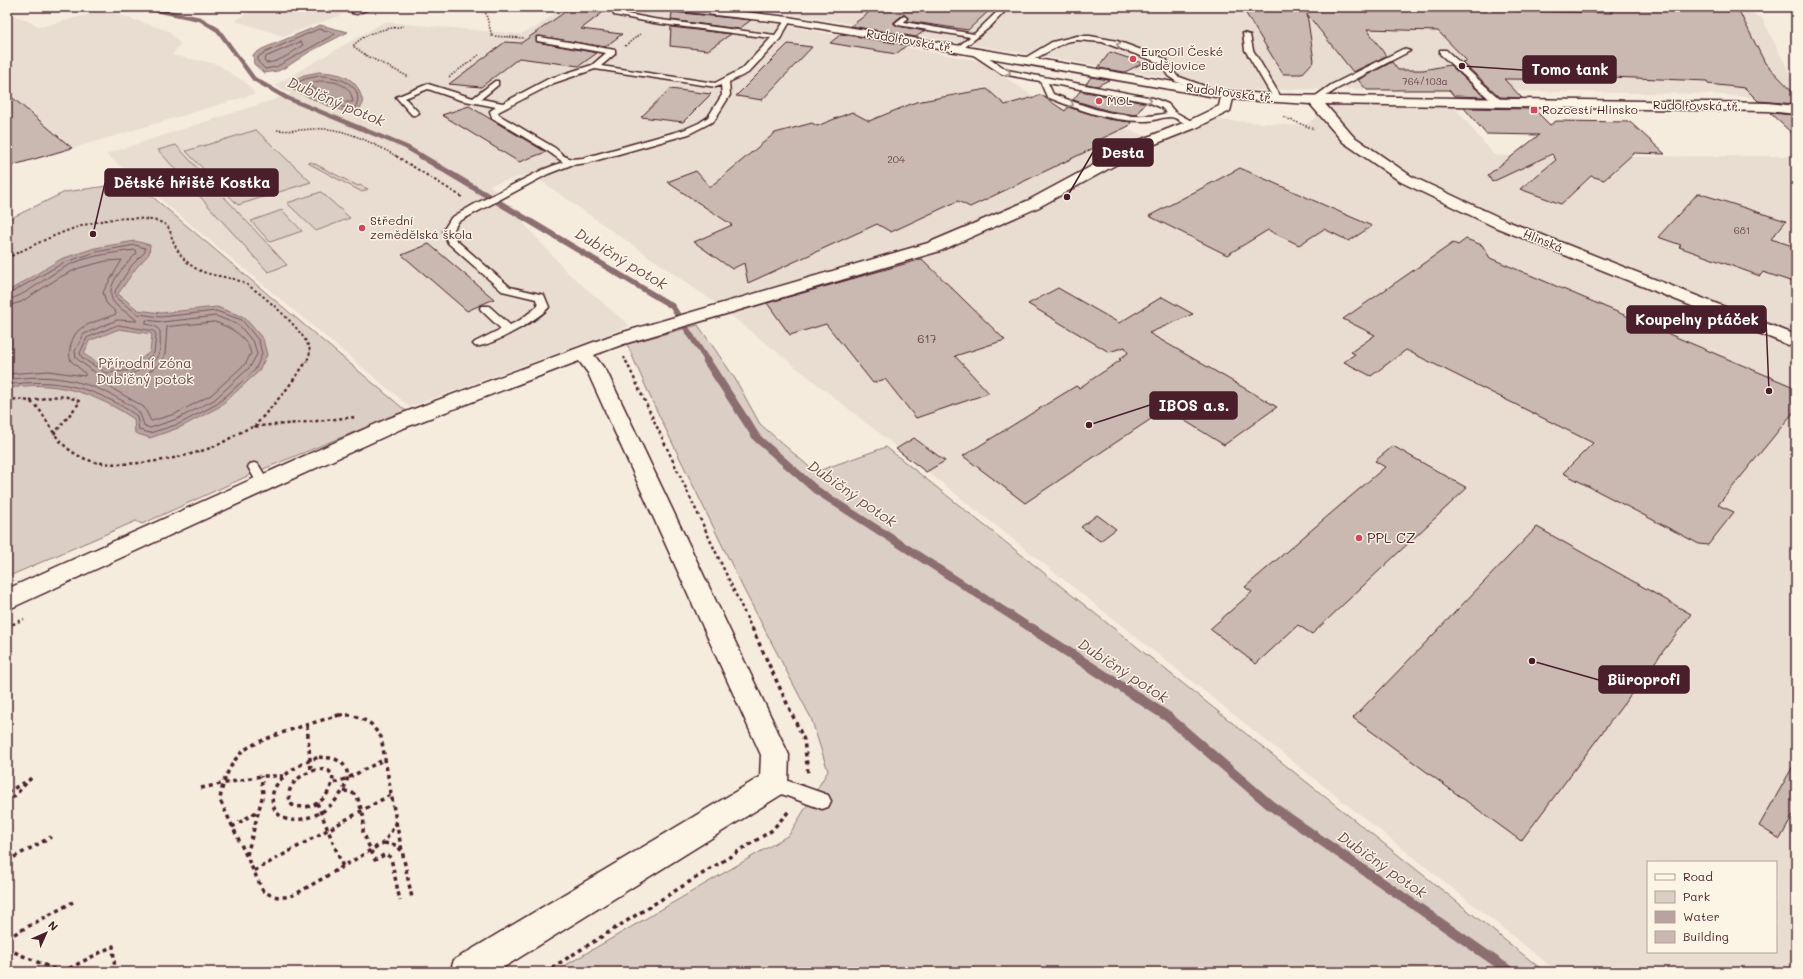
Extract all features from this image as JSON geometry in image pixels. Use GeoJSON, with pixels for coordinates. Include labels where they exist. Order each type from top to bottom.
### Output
{"type":"FeatureCollection","features":[{"type":"Feature","properties":{"kind":"street","name":"Rudolfovská tř."},"geometry":{"type":"LineString","coordinates":[[670,7],[788,20],[1227,95],[1314,100],[1767,107],[1796,110]]}},
{"type":"Feature","properties":{"kind":"street"},"geometry":{"type":"LineString","coordinates":[[7,600],[259,475],[617,340],[934,247],[1033,204],[1145,143],[1193,124],[1224,108],[1227,95]]}},
{"type":"Feature","properties":{"kind":"street","name":"Hlinská"},"geometry":{"type":"LineString","coordinates":[[1314,100],[1348,139],[1412,182],[1501,224],[1796,342]]}},
{"type":"Feature","properties":{"kind":"street"},"geometry":{"type":"LineString","coordinates":[[466,972],[774,784],[775,755],[597,372],[583,352]]}},
{"type":"Feature","properties":{"kind":"lane"},"geometry":{"type":"LineString","coordinates":[[355,13],[370,7]]}},
{"type":"Feature","properties":{"kind":"lane"},"geometry":{"type":"LineString","coordinates":[[628,7],[616,14],[654,21],[776,37]]}},
{"type":"Feature","properties":{"kind":"lane"},"geometry":{"type":"LineString","coordinates":[[959,50],[989,26],[1006,7]]}},
{"type":"Feature","properties":{"kind":"lane"},"geometry":{"type":"LineString","coordinates":[[904,18],[898,23],[975,36]]}},
{"type":"Feature","properties":{"kind":"lane"},"geometry":{"type":"LineString","coordinates":[[570,162],[561,158],[552,150],[495,116],[494,111],[551,81],[596,67],[716,85],[745,71],[776,37],[788,20]]}},
{"type":"Feature","properties":{"kind":"lane"},"geometry":{"type":"LineString","coordinates":[[1246,35],[1248,50],[1278,99]]}},
{"type":"Feature","properties":{"kind":"lane"},"geometry":{"type":"LineString","coordinates":[[1024,61],[1064,40],[1078,38],[1097,39],[1163,61],[1171,75],[1186,83],[1227,95]]}},
{"type":"Feature","properties":{"kind":"lane"},"geometry":{"type":"LineString","coordinates":[[540,39],[612,52]]}},
{"type":"Feature","properties":{"kind":"lane"},"geometry":{"type":"LineString","coordinates":[[1314,100],[1334,87],[1406,51]]}},
{"type":"Feature","properties":{"kind":"lane"},"geometry":{"type":"LineString","coordinates":[[596,67],[612,52]]}},
{"type":"Feature","properties":{"kind":"lane"},"geometry":{"type":"LineString","coordinates":[[975,52],[1005,72],[1150,100],[1165,106],[1172,114],[1193,124]]}},
{"type":"Feature","properties":{"kind":"lane"},"geometry":{"type":"LineString","coordinates":[[1443,52],[1499,103]]}},
{"type":"Feature","properties":{"kind":"lane"},"geometry":{"type":"LineString","coordinates":[[1043,80],[1050,95],[1082,108],[1134,119],[1148,120],[1172,114]]}},
{"type":"Feature","properties":{"kind":"lane"},"geometry":{"type":"LineString","coordinates":[[479,344],[524,322],[544,307],[540,297],[506,289],[451,241],[448,230],[454,220],[476,206],[545,172],[570,162],[584,161],[686,132],[702,125],[711,119],[726,95],[725,81]]}},
{"type":"Feature","properties":{"kind":"lane"},"geometry":{"type":"LineString","coordinates":[[475,100],[495,83]]}},
{"type":"Feature","properties":{"kind":"lane"},"geometry":{"type":"LineString","coordinates":[[415,113],[400,97],[431,87],[475,100],[504,106]]}},
{"type":"Feature","properties":{"kind":"lane"},"geometry":{"type":"LineString","coordinates":[[485,308],[509,330]]}},
{"type":"Feature","properties":{"kind":"lane"},"geometry":{"type":"LineString","coordinates":[[774,784],[822,801]]}},
{"type":"Feature","properties":{"kind":"path"},"geometry":{"type":"LineString","coordinates":[[484,7],[492,36],[540,39]]}},
{"type":"Feature","properties":{"kind":"path"},"geometry":{"type":"LineString","coordinates":[[612,52],[626,45],[654,21]]}},
{"type":"Feature","properties":{"kind":"path"},"geometry":{"type":"LineString","coordinates":[[404,26],[371,32],[358,39],[353,46],[367,56],[431,87],[479,55]]}},
{"type":"Feature","properties":{"kind":"path"},"geometry":{"type":"LineString","coordinates":[[1279,115],[1316,130]]}},
{"type":"Feature","properties":{"kind":"path"},"geometry":{"type":"LineString","coordinates":[[277,130],[288,132],[316,128],[335,130],[372,143],[421,171],[476,206]]}},
{"type":"Feature","properties":{"kind":"path"},"geometry":{"type":"LineString","coordinates":[[7,258],[66,231],[90,223],[138,218],[161,222],[167,226],[181,258],[196,269],[243,283],[266,301],[298,330],[307,341],[310,353],[304,366],[254,427]]}},
{"type":"Feature","properties":{"kind":"path"},"geometry":{"type":"LineString","coordinates":[[545,972],[771,831],[786,815],[801,793],[808,772],[804,740],[617,340]]}},
{"type":"Feature","properties":{"kind":"path"},"geometry":{"type":"LineString","coordinates":[[29,402],[56,397],[72,397],[80,402],[54,434]]}},
{"type":"Feature","properties":{"kind":"path"},"geometry":{"type":"LineString","coordinates":[[7,400],[16,399],[29,402],[43,412],[54,434],[71,452],[84,459],[97,462],[158,460],[196,453],[217,446],[243,430],[254,427],[359,417]]}},
{"type":"Feature","properties":{"kind":"path"},"geometry":{"type":"LineString","coordinates":[[396,821],[389,837],[383,843],[296,894],[288,898],[278,899],[271,897],[263,891],[220,800],[223,783],[229,769],[236,759],[248,748],[307,725],[338,715],[352,715],[362,719],[371,724],[381,737],[412,898]]}},
{"type":"Feature","properties":{"kind":"path"},"geometry":{"type":"LineString","coordinates":[[307,725],[311,770]]}},
{"type":"Feature","properties":{"kind":"path"},"geometry":{"type":"LineString","coordinates":[[328,757],[338,760],[345,766],[348,778],[344,791],[334,804],[321,813],[301,820],[284,819],[279,816],[273,807],[272,798],[275,789],[284,776],[297,765],[310,759],[328,757]]}},
{"type":"Feature","properties":{"kind":"path"},"geometry":{"type":"LineString","coordinates":[[334,783],[348,778],[385,759]]}},
{"type":"Feature","properties":{"kind":"path"},"geometry":{"type":"LineString","coordinates":[[320,769],[329,771],[333,776],[334,783],[328,795],[317,803],[306,807],[296,807],[292,805],[288,798],[289,789],[294,782],[299,776],[311,770],[320,769]]}},
{"type":"Feature","properties":{"kind":"path"},"geometry":{"type":"LineString","coordinates":[[201,788],[261,776],[284,776]]}},
{"type":"Feature","properties":{"kind":"path"},"geometry":{"type":"LineString","coordinates":[[246,856],[263,794],[261,776]]}},
{"type":"Feature","properties":{"kind":"path"},"geometry":{"type":"LineString","coordinates":[[7,792],[31,778],[7,804]]}},
{"type":"Feature","properties":{"kind":"path"},"geometry":{"type":"LineString","coordinates":[[344,791],[351,792],[357,796],[364,818],[363,832],[375,860],[386,854],[391,858],[400,901]]}},
{"type":"Feature","properties":{"kind":"path"},"geometry":{"type":"LineString","coordinates":[[254,871],[392,794]]}},
{"type":"Feature","properties":{"kind":"path"},"geometry":{"type":"LineString","coordinates":[[317,803],[343,867]]}},
{"type":"Feature","properties":{"kind":"path"},"geometry":{"type":"LineString","coordinates":[[232,827],[258,810]]}},
{"type":"Feature","properties":{"kind":"path"},"geometry":{"type":"LineString","coordinates":[[7,862],[50,837]]}},
{"type":"Feature","properties":{"kind":"path"},"geometry":{"type":"LineString","coordinates":[[383,843],[396,844],[402,851]]}},
{"type":"Feature","properties":{"kind":"path"},"geometry":{"type":"LineString","coordinates":[[7,938],[73,902]]}},
{"type":"Feature","properties":{"kind":"path"},"geometry":{"type":"LineString","coordinates":[[7,949],[62,972],[112,946],[115,972]]}},
{"type":"Feature","properties":{"kind":"shaded area"},"geometry":{"type":"Polygon","coordinates":[[[230,7],[363,7],[284,36],[235,21],[249,12],[230,7]]]}},
{"type":"Feature","properties":{"kind":"shaded area"},"geometry":{"type":"Polygon","coordinates":[[[563,7],[623,7],[776,24],[980,61],[1041,101],[1149,137],[1208,119],[1304,126],[1333,105],[1454,107],[1494,155],[1532,157],[1796,156],[1796,972],[1558,972],[714,302],[531,174],[490,185],[567,272],[630,326],[410,407],[106,154],[291,94],[275,85],[384,22],[520,34],[535,28],[563,7]]]}},
{"type":"Feature","properties":{"kind":"shaded area"},"geometry":{"type":"Polygon","coordinates":[[[749,7],[1796,7],[1796,10],[1748,11],[1762,18],[1796,86],[1796,100],[1708,94],[1354,89],[1242,90],[749,7]]]}},
{"type":"Feature","properties":{"kind":"shaded area"},"geometry":{"type":"Polygon","coordinates":[[[104,10],[169,31],[180,44],[172,55],[217,64],[246,83],[255,94],[7,168],[7,12],[41,27],[104,10]]]}},
{"type":"Feature","properties":{"kind":"green space"},"geometry":{"type":"Polygon","coordinates":[[[256,130],[311,182],[238,205],[186,151],[256,130]]]}},
{"type":"Feature","properties":{"kind":"green space"},"geometry":{"type":"Polygon","coordinates":[[[176,145],[287,265],[268,272],[158,150],[176,145]]]}},
{"type":"Feature","properties":{"kind":"green space"},"geometry":{"type":"Polygon","coordinates":[[[311,162],[358,186],[360,185],[368,189],[362,192],[308,163],[311,162]]]}},
{"type":"Feature","properties":{"kind":"green space","name":"Přírodní zóna Dubičný potok"},"geometry":{"type":"Polygon","coordinates":[[[135,182],[406,411],[261,470],[142,524],[136,521],[7,577],[7,220],[65,192],[135,182]]]}},
{"type":"Feature","properties":{"kind":"green space"},"geometry":{"type":"Polygon","coordinates":[[[321,192],[350,218],[316,231],[287,203],[321,192]]]}},
{"type":"Feature","properties":{"kind":"green space"},"geometry":{"type":"Polygon","coordinates":[[[282,210],[302,231],[270,242],[251,221],[282,210]]]}},
{"type":"Feature","properties":{"kind":"green space"},"geometry":{"type":"Polygon","coordinates":[[[698,325],[734,377],[760,424],[815,472],[886,447],[1545,972],[554,972],[789,835],[828,771],[811,718],[744,590],[653,403],[627,344],[698,325]]]}},
{"type":"Feature","properties":{"kind":"water"},"geometry":{"type":"Polygon","coordinates":[[[320,25],[348,32],[309,52],[278,71],[264,73],[254,64],[253,55],[262,49],[320,25]]]}},
{"type":"Feature","properties":{"kind":"water"},"geometry":{"type":"Polygon","coordinates":[[[319,72],[342,76],[354,83],[361,95],[363,104],[357,112],[342,111],[293,90],[291,85],[293,80],[304,75],[319,72]]]}},
{"type":"Feature","properties":{"kind":"water"},"geometry":{"type":"Polygon","coordinates":[[[135,241],[150,245],[149,254],[136,268],[118,294],[138,310],[161,313],[217,307],[244,317],[263,339],[267,355],[258,372],[219,407],[181,427],[150,438],[135,433],[134,419],[120,410],[105,402],[74,390],[41,386],[24,386],[7,389],[7,292],[61,259],[95,248],[135,241]],[[119,329],[89,341],[84,354],[106,369],[132,366],[150,352],[152,334],[119,329]]]}},
{"type":"Feature","properties":{"kind":"building"},"geometry":{"type":"Polygon","coordinates":[[[572,7],[610,7],[581,29],[622,34],[605,47],[537,36],[537,42],[597,53],[579,66],[519,58],[481,87],[449,84],[505,42],[521,43],[572,7]]]}},
{"type":"Feature","properties":{"kind":"building"},"geometry":{"type":"Polygon","coordinates":[[[714,7],[770,7],[762,13],[714,7]]]}},
{"type":"Feature","properties":{"kind":"building"},"geometry":{"type":"Polygon","coordinates":[[[876,7],[993,7],[968,30],[907,21],[908,18],[904,14],[894,22],[894,24],[898,26],[924,31],[916,37],[851,26],[876,7]]]}},
{"type":"Feature","properties":{"kind":"building"},"geometry":{"type":"Polygon","coordinates":[[[1242,7],[1513,7],[1517,11],[1613,13],[1605,7],[1737,7],[1765,63],[1796,95],[1796,104],[1758,101],[1745,88],[1708,84],[1707,81],[1611,77],[1615,80],[1504,79],[1522,98],[1500,97],[1462,62],[1467,61],[1438,31],[1367,29],[1386,56],[1353,72],[1307,14],[1314,61],[1302,74],[1283,74],[1242,7]]]}},
{"type":"Feature","properties":{"kind":"building"},"geometry":{"type":"Polygon","coordinates":[[[672,12],[751,20],[739,29],[671,20],[672,12]]]}},
{"type":"Feature","properties":{"kind":"building"},"geometry":{"type":"Polygon","coordinates":[[[671,27],[731,34],[708,50],[670,46],[671,27]]]}},
{"type":"Feature","properties":{"kind":"building"},"geometry":{"type":"Polygon","coordinates":[[[841,34],[907,45],[896,54],[830,43],[841,34]]]}},
{"type":"Feature","properties":{"kind":"building"},"geometry":{"type":"Polygon","coordinates":[[[788,44],[812,47],[762,100],[736,96],[788,44]]]}},
{"type":"Feature","properties":{"kind":"building"},"geometry":{"type":"Polygon","coordinates":[[[1110,52],[1143,63],[1125,72],[1098,68],[1110,52]]]}},
{"type":"Feature","properties":{"kind":"building"},"geometry":{"type":"Polygon","coordinates":[[[1392,62],[1398,70],[1423,70],[1450,65],[1485,97],[1454,96],[1449,90],[1367,90],[1358,80],[1392,62]]]}},
{"type":"Feature","properties":{"kind":"building"},"geometry":{"type":"Polygon","coordinates":[[[1091,77],[1109,80],[1097,86],[1086,84],[1091,77]]]}},
{"type":"Feature","properties":{"kind":"building"},"geometry":{"type":"Polygon","coordinates":[[[670,89],[711,94],[683,122],[641,117],[670,89]]]}},
{"type":"Feature","properties":{"kind":"building"},"geometry":{"type":"Polygon","coordinates":[[[987,89],[1005,105],[1041,95],[1065,111],[1068,107],[1107,119],[1131,122],[1129,126],[1092,143],[1098,146],[970,207],[958,201],[891,232],[877,224],[748,283],[744,263],[732,269],[694,242],[732,225],[667,182],[696,171],[710,187],[775,133],[812,123],[817,126],[852,112],[869,121],[916,102],[987,89]]]}},
{"type":"Feature","properties":{"kind":"building"},"geometry":{"type":"Polygon","coordinates":[[[1080,91],[1145,103],[1136,115],[1109,111],[1073,100],[1080,91]]]}},
{"type":"Feature","properties":{"kind":"building"},"geometry":{"type":"Polygon","coordinates":[[[7,93],[72,148],[7,167],[7,93]]]}},
{"type":"Feature","properties":{"kind":"building"},"geometry":{"type":"Polygon","coordinates":[[[469,106],[546,152],[519,162],[442,115],[469,106]]]}},
{"type":"Feature","properties":{"kind":"building"},"geometry":{"type":"Polygon","coordinates":[[[1464,108],[1534,109],[1550,125],[1556,121],[1630,122],[1665,154],[1634,153],[1604,180],[1591,176],[1561,204],[1520,189],[1556,160],[1552,154],[1492,182],[1488,175],[1539,135],[1486,134],[1464,108]]]}},
{"type":"Feature","properties":{"kind":"building"},"geometry":{"type":"Polygon","coordinates":[[[1770,113],[1796,115],[1796,137],[1770,113]]]}},
{"type":"Feature","properties":{"kind":"building"},"geometry":{"type":"Polygon","coordinates":[[[1240,168],[1372,226],[1349,241],[1324,229],[1299,245],[1268,230],[1227,255],[1149,216],[1240,168]]]}},
{"type":"Feature","properties":{"kind":"building"},"geometry":{"type":"Polygon","coordinates":[[[1698,193],[1786,221],[1771,239],[1796,247],[1796,283],[1763,272],[1760,276],[1679,247],[1681,245],[1658,237],[1698,193]]]}},
{"type":"Feature","properties":{"kind":"building"},"geometry":{"type":"Polygon","coordinates":[[[1466,239],[1482,245],[1490,258],[1796,388],[1796,409],[1718,505],[1734,512],[1708,545],[1699,544],[1563,473],[1593,443],[1406,350],[1371,376],[1344,362],[1355,354],[1351,352],[1375,335],[1343,319],[1453,243],[1458,245],[1466,239]]]}},
{"type":"Feature","properties":{"kind":"building"},"geometry":{"type":"Polygon","coordinates":[[[429,244],[494,299],[467,311],[402,255],[429,244]]]}},
{"type":"Feature","properties":{"kind":"building"},"geometry":{"type":"Polygon","coordinates":[[[922,259],[1005,340],[955,356],[989,393],[916,418],[885,379],[873,383],[826,324],[790,335],[767,303],[922,259]]]}},
{"type":"Feature","properties":{"kind":"building"},"geometry":{"type":"Polygon","coordinates":[[[1058,288],[1119,323],[1162,297],[1193,314],[1149,333],[1277,407],[1224,445],[1166,409],[1025,503],[963,456],[1076,386],[1079,388],[1121,360],[1119,359],[1128,353],[1125,347],[1109,352],[1028,304],[1058,288]]]}},
{"type":"Feature","properties":{"kind":"building"},"geometry":{"type":"Polygon","coordinates":[[[914,438],[945,461],[926,472],[896,449],[914,438]]]}},
{"type":"Feature","properties":{"kind":"building","name":"PPL CZ"},"geometry":{"type":"Polygon","coordinates":[[[1393,446],[1467,488],[1312,634],[1298,625],[1256,664],[1210,629],[1252,592],[1245,587],[1385,467],[1375,461],[1393,446]]]}},
{"type":"Feature","properties":{"kind":"building"},"geometry":{"type":"Polygon","coordinates":[[[1097,515],[1116,529],[1100,541],[1081,527],[1097,515]]]}},
{"type":"Feature","properties":{"kind":"building"},"geometry":{"type":"Polygon","coordinates":[[[1537,527],[1691,614],[1521,841],[1353,718],[1537,527]]]}},
{"type":"Feature","properties":{"kind":"building"},"geometry":{"type":"Polygon","coordinates":[[[1796,761],[1796,810],[1780,839],[1759,826],[1796,761]]]}},
{"type":"Feature","properties":{"kind":"waterway","name":"Dubičný potok"},"geometry":{"type":"LineString","coordinates":[[141,7],[200,19],[218,30],[254,79],[287,98],[406,147],[423,157]]}},
{"type":"Feature","properties":{"kind":"waterway","name":"Dubičný potok"},"geometry":{"type":"LineString","coordinates":[[421,156],[672,306],[708,362]]}},
{"type":"Feature","properties":{"kind":"waterway","name":"Dubičný potok"},"geometry":{"type":"LineString","coordinates":[[707,361],[757,438],[816,490],[1032,629]]}},
{"type":"Feature","properties":{"kind":"waterway","name":"Dubičný potok"},"geometry":{"type":"LineString","coordinates":[[1031,628],[1168,717],[1270,805],[1511,972]]}},
{"type":"Feature","properties":{"kind":"place","name":"EuroOil České Budějovice"},"geometry":{"type":"Point","coordinates":[1133,59]}},
{"type":"Feature","properties":{"kind":"place","name":"Tomo tank"},"geometry":{"type":"Point","coordinates":[1462,66]}},
{"type":"Feature","properties":{"kind":"place","name":"MOL"},"geometry":{"type":"Point","coordinates":[1099,101]}},
{"type":"Feature","properties":{"kind":"place","name":"Rozcestí Hlinsko"},"geometry":{"type":"Point","coordinates":[1534,110]}},
{"type":"Feature","properties":{"kind":"place","name":"Desta"},"geometry":{"type":"Point","coordinates":[1067,197]}},
{"type":"Feature","properties":{"kind":"place","name":"Střední zemědělská škola"},"geometry":{"type":"Point","coordinates":[362,228]}},
{"type":"Feature","properties":{"kind":"place","name":"Dětské hřiště Kostka"},"geometry":{"type":"Point","coordinates":[93,234]}},
{"type":"Feature","properties":{"kind":"place","name":"Koupelny ptáček"},"geometry":{"type":"Point","coordinates":[1769,391]}},
{"type":"Feature","properties":{"kind":"place","name":"IBOS a.s."},"geometry":{"type":"Point","coordinates":[1089,425]}},
{"type":"Feature","properties":{"kind":"place","name":"PPL CZ"},"geometry":{"type":"Point","coordinates":[1359,538]}},
{"type":"Feature","properties":{"kind":"place","name":"Büroprofi"},"geometry":{"type":"Point","coordinates":[1532,661]}}]}
